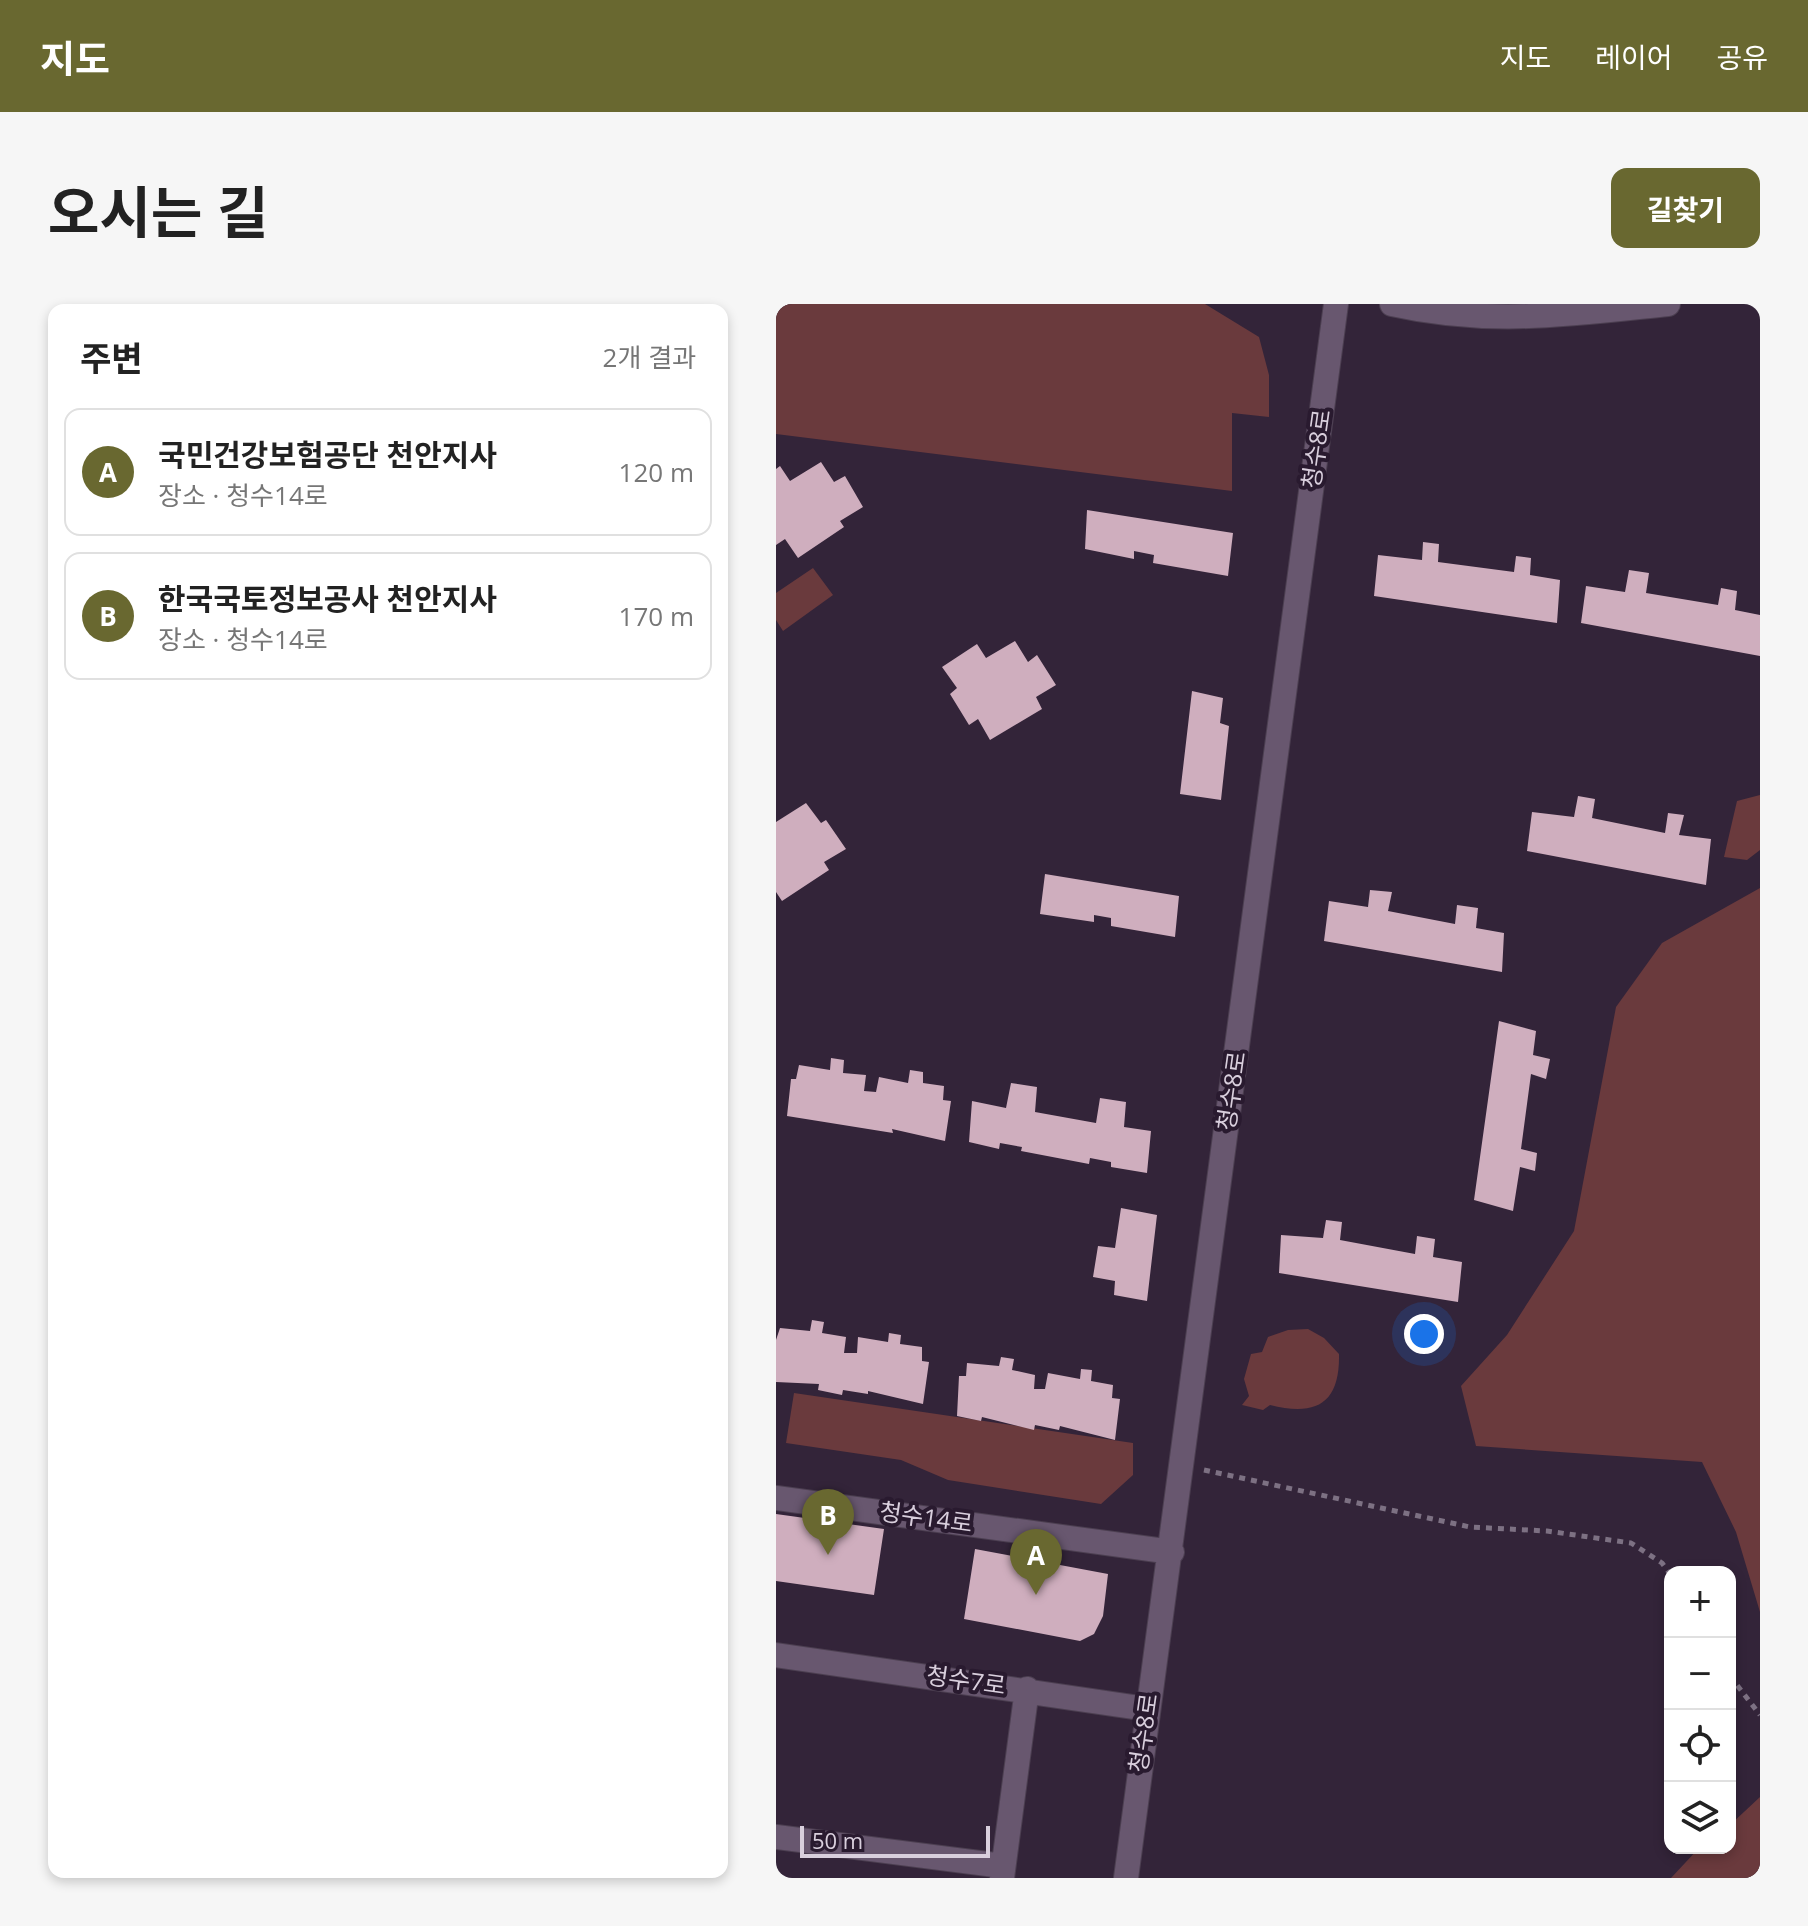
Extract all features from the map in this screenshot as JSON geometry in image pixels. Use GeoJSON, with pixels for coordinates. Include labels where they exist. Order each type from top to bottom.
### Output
{"type":"FeatureCollection","features":[{"type":"Feature","properties":{"kind":"street","name":"청수8로"},"geometry":{"type":"LineString","coordinates":[[1126,1878],[1147,1709],[1172,1552],[1336,304]]}},
{"type":"Feature","properties":{"kind":"street"},"geometry":{"type":"LineString","coordinates":[[1392,304],[1437,314],[1523,319],[1668,304]]}},
{"type":"Feature","properties":{"kind":"street","name":"청수14로"},"geometry":{"type":"LineString","coordinates":[[776,1498],[1172,1552]]}},
{"type":"Feature","properties":{"kind":"street","name":"청수7로"},"geometry":{"type":"LineString","coordinates":[[776,1655],[1027,1689],[1003,1872],[776,1837]]}},
{"type":"Feature","properties":{"kind":"street"},"geometry":{"type":"LineString","coordinates":[[1027,1689],[1147,1709]]}},
{"type":"Feature","properties":{"kind":"path"},"geometry":{"type":"LineString","coordinates":[[1183,1465],[1470,1527],[1547,1531],[1631,1543],[1664,1566]]}},
{"type":"Feature","properties":{"kind":"path"},"geometry":{"type":"LineString","coordinates":[[1736,1684],[1760,1715]]}},
{"type":"Feature","properties":{"kind":"shaded area"},"geometry":{"type":"Polygon","coordinates":[[[776,304],[1205,304],[1259,337],[1269,375],[1269,417],[1232,413],[1232,491],[776,434],[776,304]]]}},
{"type":"Feature","properties":{"kind":"shaded area"},"geometry":{"type":"Polygon","coordinates":[[[813,568],[833,595],[783,631],[776,620],[776,593],[813,568]]]}},
{"type":"Feature","properties":{"kind":"shaded area"},"geometry":{"type":"Polygon","coordinates":[[[1760,795],[1760,850],[1747,860],[1724,857],[1737,801],[1760,795]]]}},
{"type":"Feature","properties":{"kind":"shaded area"},"geometry":{"type":"Polygon","coordinates":[[[1760,888],[1760,1612],[1736,1532],[1702,1462],[1476,1446],[1461,1386],[1507,1335],[1574,1231],[1616,1007],[1662,943],[1760,888]]]}},
{"type":"Feature","properties":{"kind":"shaded area"},"geometry":{"type":"Polygon","coordinates":[[[1308,1329],[1324,1338],[1339,1354],[1335,1385],[1329,1395],[1322,1403],[1300,1409],[1270,1405],[1263,1410],[1242,1405],[1249,1396],[1244,1379],[1251,1354],[1262,1352],[1268,1337],[1288,1330],[1308,1329]]]}},
{"type":"Feature","properties":{"kind":"shaded area"},"geometry":{"type":"Polygon","coordinates":[[[794,1393],[1133,1443],[1133,1475],[1101,1504],[948,1480],[901,1460],[786,1443],[794,1393]]]}},
{"type":"Feature","properties":{"kind":"shaded area"},"geometry":{"type":"Polygon","coordinates":[[[1760,1797],[1760,1878],[1671,1878],[1693,1854],[1736,1854],[1736,1819],[1760,1797]]]}},
{"type":"Feature","properties":{"kind":"building"},"geometry":{"type":"Polygon","coordinates":[[[821,462],[834,482],[845,476],[863,507],[840,521],[844,527],[798,558],[785,539],[776,545],[776,469],[780,466],[790,481],[821,462]]]}},
{"type":"Feature","properties":{"kind":"building"},"geometry":{"type":"Polygon","coordinates":[[[1087,510],[1233,533],[1228,576],[1153,563],[1154,555],[1134,551],[1134,559],[1085,549],[1087,510]]]}},
{"type":"Feature","properties":{"kind":"building"},"geometry":{"type":"Polygon","coordinates":[[[1423,542],[1439,544],[1438,562],[1514,572],[1516,556],[1531,558],[1530,575],[1560,580],[1557,623],[1374,596],[1378,555],[1422,560],[1423,542]]]}},
{"type":"Feature","properties":{"kind":"building"},"geometry":{"type":"Polygon","coordinates":[[[1629,570],[1649,573],[1646,593],[1718,605],[1721,588],[1737,591],[1735,610],[1760,615],[1760,656],[1581,623],[1586,586],[1625,592],[1629,570]]]}},
{"type":"Feature","properties":{"kind":"building"},"geometry":{"type":"Polygon","coordinates":[[[1015,641],[1028,662],[1037,655],[1056,685],[1036,697],[1042,709],[990,740],[978,719],[969,725],[950,694],[957,688],[942,667],[977,644],[986,658],[1015,641]]]}},
{"type":"Feature","properties":{"kind":"building"},"geometry":{"type":"Polygon","coordinates":[[[1192,691],[1223,698],[1220,723],[1229,726],[1221,800],[1180,794],[1192,691]]]}},
{"type":"Feature","properties":{"kind":"building"},"geometry":{"type":"Polygon","coordinates":[[[1578,796],[1595,799],[1592,818],[1665,833],[1668,813],[1684,815],[1679,835],[1711,839],[1706,885],[1527,851],[1532,812],[1574,817],[1578,796]]]}},
{"type":"Feature","properties":{"kind":"building"},"geometry":{"type":"Polygon","coordinates":[[[806,803],[821,823],[826,820],[846,849],[824,862],[829,870],[782,901],[776,892],[776,822],[806,803]]]}},
{"type":"Feature","properties":{"kind":"building"},"geometry":{"type":"Polygon","coordinates":[[[1045,874],[1179,896],[1175,937],[1111,926],[1111,918],[1094,915],[1094,922],[1040,914],[1045,874]]]}},
{"type":"Feature","properties":{"kind":"building"},"geometry":{"type":"Polygon","coordinates":[[[1370,890],[1392,892],[1388,911],[1455,924],[1457,905],[1478,908],[1476,928],[1504,933],[1502,972],[1324,941],[1329,901],[1368,907],[1370,890]]]}},
{"type":"Feature","properties":{"kind":"building"},"geometry":{"type":"Polygon","coordinates":[[[1499,1021],[1536,1031],[1533,1055],[1550,1059],[1546,1079],[1531,1074],[1521,1149],[1537,1153],[1535,1171],[1520,1167],[1513,1211],[1474,1200],[1499,1021]]]}},
{"type":"Feature","properties":{"kind":"building"},"geometry":{"type":"Polygon","coordinates":[[[831,1058],[844,1060],[843,1073],[866,1075],[864,1091],[876,1092],[879,1077],[908,1083],[910,1070],[923,1072],[923,1083],[944,1086],[943,1100],[951,1101],[945,1141],[892,1129],[893,1133],[787,1116],[791,1079],[796,1079],[799,1065],[830,1070],[831,1058]]]}},
{"type":"Feature","properties":{"kind":"building"},"geometry":{"type":"Polygon","coordinates":[[[1011,1083],[1037,1087],[1035,1112],[1096,1123],[1100,1098],[1126,1102],[1124,1127],[1151,1131],[1147,1173],[1111,1167],[1111,1162],[1090,1158],[1089,1164],[1021,1151],[1022,1147],[1000,1143],[999,1149],[969,1142],[972,1101],[1006,1108],[1011,1083]]]}},
{"type":"Feature","properties":{"kind":"building"},"geometry":{"type":"Polygon","coordinates":[[[1121,1208],[1157,1215],[1147,1301],[1114,1295],[1115,1281],[1093,1277],[1098,1246],[1115,1248],[1121,1208]]]}},
{"type":"Feature","properties":{"kind":"building"},"geometry":{"type":"Polygon","coordinates":[[[1326,1220],[1342,1222],[1340,1240],[1415,1254],[1417,1236],[1435,1239],[1433,1257],[1462,1262],[1458,1302],[1279,1273],[1281,1235],[1323,1238],[1326,1220]]]}},
{"type":"Feature","properties":{"kind":"building"},"geometry":{"type":"Polygon","coordinates":[[[812,1320],[824,1322],[822,1333],[846,1337],[844,1353],[857,1353],[858,1337],[888,1342],[889,1333],[901,1335],[900,1344],[922,1347],[922,1361],[929,1362],[923,1404],[868,1391],[868,1394],[843,1390],[842,1395],[818,1390],[819,1384],[776,1382],[776,1340],[780,1328],[810,1331],[812,1320]]]}},
{"type":"Feature","properties":{"kind":"building"},"geometry":{"type":"Polygon","coordinates":[[[1001,1357],[1014,1359],[1012,1370],[1035,1375],[1034,1389],[1045,1389],[1048,1373],[1080,1379],[1081,1369],[1092,1370],[1091,1381],[1113,1385],[1112,1398],[1120,1399],[1115,1440],[1060,1426],[1059,1430],[1035,1425],[1034,1430],[982,1417],[981,1421],[957,1416],[959,1376],[966,1376],[967,1363],[999,1366],[1001,1357]]]}},
{"type":"Feature","properties":{"kind":"building"},"geometry":{"type":"Polygon","coordinates":[[[776,1514],[884,1529],[874,1595],[776,1581],[776,1514]]]}},
{"type":"Feature","properties":{"kind":"building"},"geometry":{"type":"Polygon","coordinates":[[[975,1549],[1108,1574],[1103,1616],[1094,1634],[1080,1641],[964,1619],[975,1549]]]}},
{"type":"Feature","properties":{"kind":"place","name":"한국국토정보공사 천안지사"},"geometry":{"type":"Point","coordinates":[828,1555]}},
{"type":"Feature","properties":{"kind":"place","name":"국민건강보험공단 천안지사"},"geometry":{"type":"Point","coordinates":[1036,1595]}}]}
